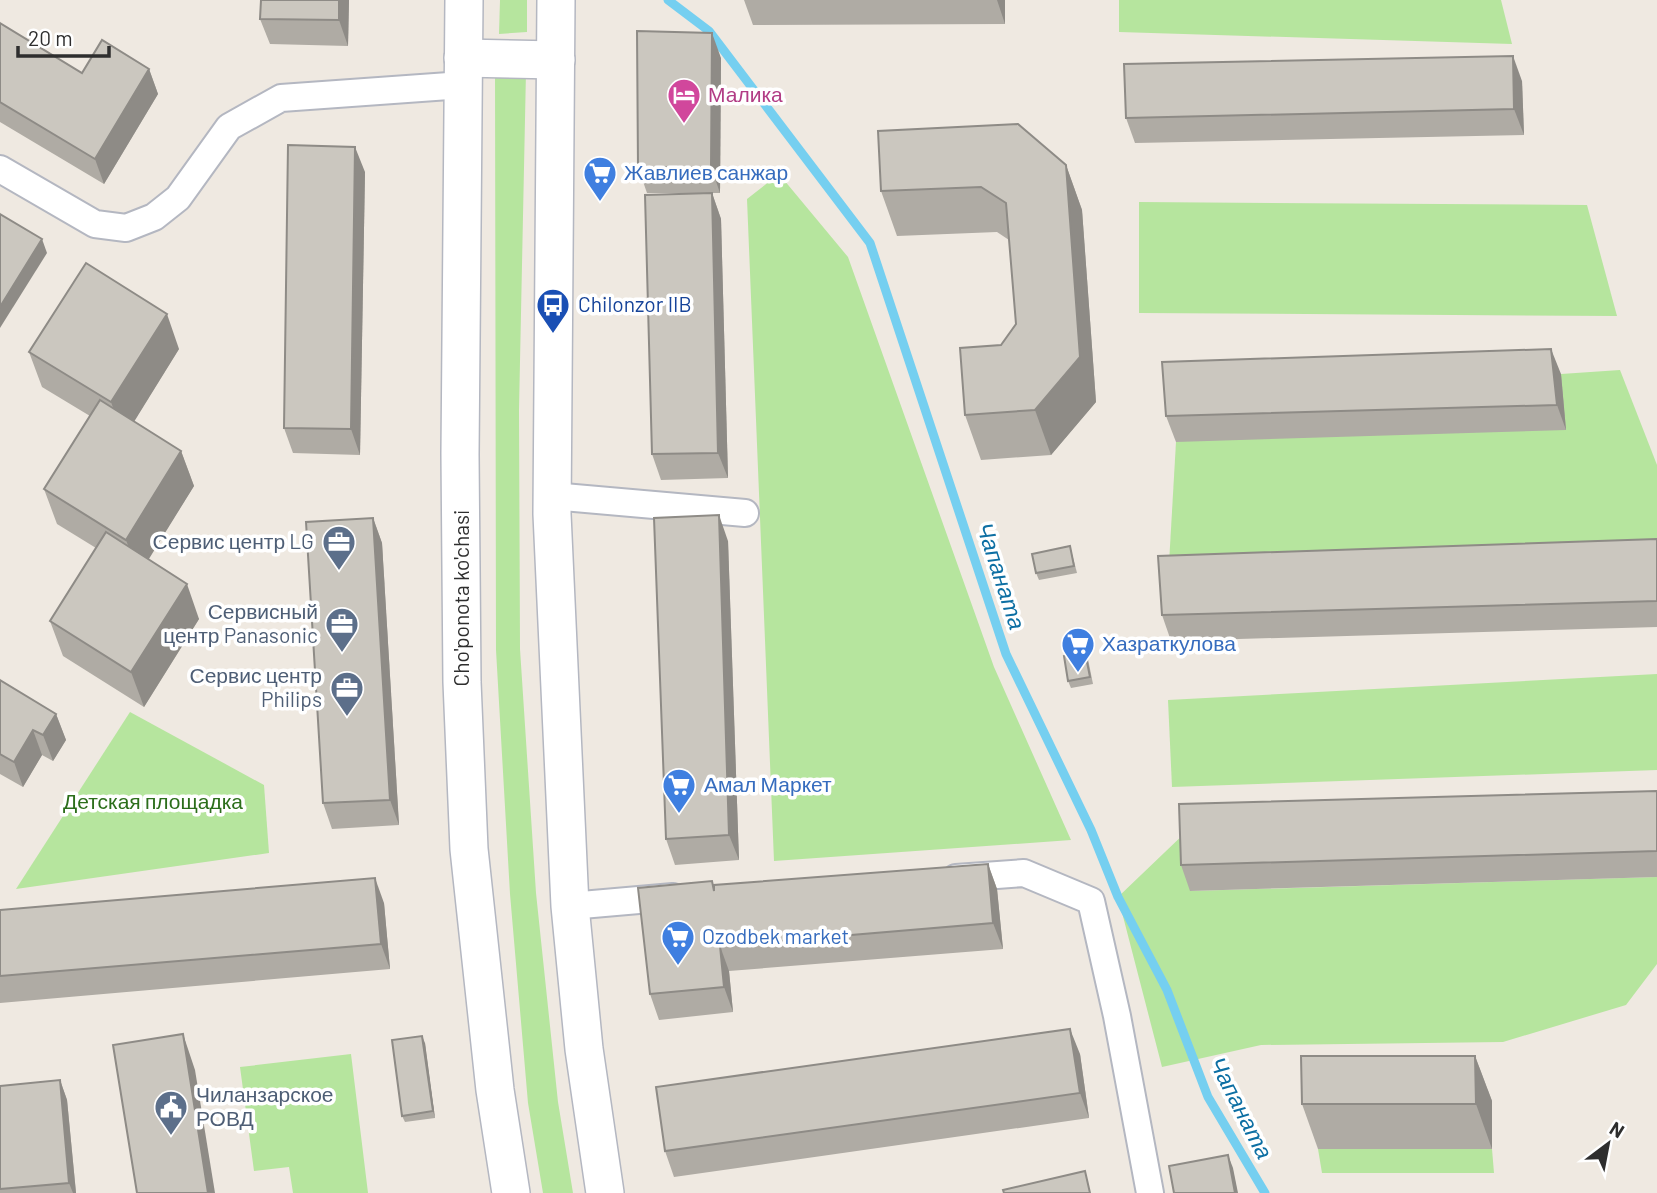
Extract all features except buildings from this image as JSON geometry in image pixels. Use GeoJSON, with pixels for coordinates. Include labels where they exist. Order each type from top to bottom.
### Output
{"type":"FeatureCollection","features":[{"type":"Feature","properties":{"kind":"main road","name":"Cho'ponota ko'chasi"},"geometry":{"type":"LineString","coordinates":[[464,0],[460,465],[462,682],[469,849],[495,1090],[511,1193]]}},
{"type":"Feature","properties":{"kind":"main road"},"geometry":{"type":"LineString","coordinates":[[556,0],[552,496],[570,906],[584,1049],[605,1193]]}},
{"type":"Feature","properties":{"kind":"main road"},"geometry":{"type":"LineString","coordinates":[[463,72],[556,60]]}},
{"type":"Feature","properties":{"kind":"street"},"geometry":{"type":"LineString","coordinates":[[0,169],[95,225],[126,228],[154,217],[178,198],[229,127],[281,98],[463,72]]}},
{"type":"Feature","properties":{"kind":"street"},"geometry":{"type":"LineString","coordinates":[[552,496],[745,513]]}},
{"type":"Feature","properties":{"kind":"street"},"geometry":{"type":"LineString","coordinates":[[930,879],[1024,873],[1091,901],[1117,1016],[1150,1193]]}},
{"type":"Feature","properties":{"kind":"street"},"geometry":{"type":"LineString","coordinates":[[570,906],[691,896]]}},
{"type":"Feature","properties":{"kind":"green space"},"geometry":{"type":"Polygon","coordinates":[[[500,0],[527,0],[527,32],[499,34],[500,0]]]}},
{"type":"Feature","properties":{"kind":"green space"},"geometry":{"type":"Polygon","coordinates":[[[1119,0],[1501,0],[1512,44],[1119,32],[1119,0]]]}},
{"type":"Feature","properties":{"kind":"green space"},"geometry":{"type":"Polygon","coordinates":[[[495,70],[526,71],[519,410],[520,649],[536,893],[558,1102],[573,1193],[543,1193],[528,1103],[510,894],[496,650],[495,70]]]}},
{"type":"Feature","properties":{"kind":"green space"},"geometry":{"type":"Polygon","coordinates":[[[779,174],[848,257],[994,667],[1071,840],[774,861],[747,199],[779,174]]]}},
{"type":"Feature","properties":{"kind":"green space"},"geometry":{"type":"Polygon","coordinates":[[[1139,202],[1587,205],[1617,316],[1139,313],[1139,202]]]}},
{"type":"Feature","properties":{"kind":"green space"},"geometry":{"type":"Polygon","coordinates":[[[1620,370],[1657,465],[1657,565],[1168,581],[1176,442],[1561,374],[1620,370]]]}},
{"type":"Feature","properties":{"kind":"green space"},"geometry":{"type":"Polygon","coordinates":[[[1657,674],[1657,770],[1172,787],[1168,700],[1657,674]]]}},
{"type":"Feature","properties":{"kind":"green space","name":"Детская площадка"},"geometry":{"type":"Polygon","coordinates":[[[130,712],[264,785],[269,853],[16,889],[130,712]]]}},
{"type":"Feature","properties":{"kind":"green space"},"geometry":{"type":"Polygon","coordinates":[[[1188,830],[1191,891],[1657,877],[1657,964],[1626,1005],[1503,1042],[1261,1045],[1162,1067],[1118,897],[1188,830]]]}},
{"type":"Feature","properties":{"kind":"green space"},"geometry":{"type":"Polygon","coordinates":[[[351,1054],[368,1193],[293,1193],[289,1167],[254,1171],[240,1067],[351,1054]]]}},
{"type":"Feature","properties":{"kind":"green space"},"geometry":{"type":"Polygon","coordinates":[[[1318,1149],[1492,1149],[1494,1173],[1322,1173],[1318,1149]]]}},
{"type":"Feature","properties":{"kind":"waterway","name":"Чапаната"},"geometry":{"type":"LineString","coordinates":[[668,0],[709,31],[870,243],[1006,654],[1091,830],[1118,897],[1167,990],[1208,1097],[1265,1193]]}},
{"type":"Feature","properties":{"kind":"place","name":"Малика"},"geometry":{"type":"Point","coordinates":[684,125]}},
{"type":"Feature","properties":{"kind":"place","name":"Жавлиев санжар"},"geometry":{"type":"Point","coordinates":[600,203]}},
{"type":"Feature","properties":{"kind":"place","name":"Chilonzor IIB"},"geometry":{"type":"Point","coordinates":[553,335]}},
{"type":"Feature","properties":{"kind":"place","name":"Сервис центр LG"},"geometry":{"type":"Point","coordinates":[339,572]}},
{"type":"Feature","properties":{"kind":"place","name":"Сервисный центр Panasonic"},"geometry":{"type":"Point","coordinates":[342,654]}},
{"type":"Feature","properties":{"kind":"place","name":"Хазраткулова"},"geometry":{"type":"Point","coordinates":[1078,674]}},
{"type":"Feature","properties":{"kind":"place","name":"Сервис центр Philips"},"geometry":{"type":"Point","coordinates":[347,718]}},
{"type":"Feature","properties":{"kind":"place","name":"Амал Маркет"},"geometry":{"type":"Point","coordinates":[679,815]}},
{"type":"Feature","properties":{"kind":"place","name":"Ozodbek market"},"geometry":{"type":"Point","coordinates":[678,967]}},
{"type":"Feature","properties":{"kind":"place","name":"Чиланзарское РОВД"},"geometry":{"type":"Point","coordinates":[171,1137]}}]}
